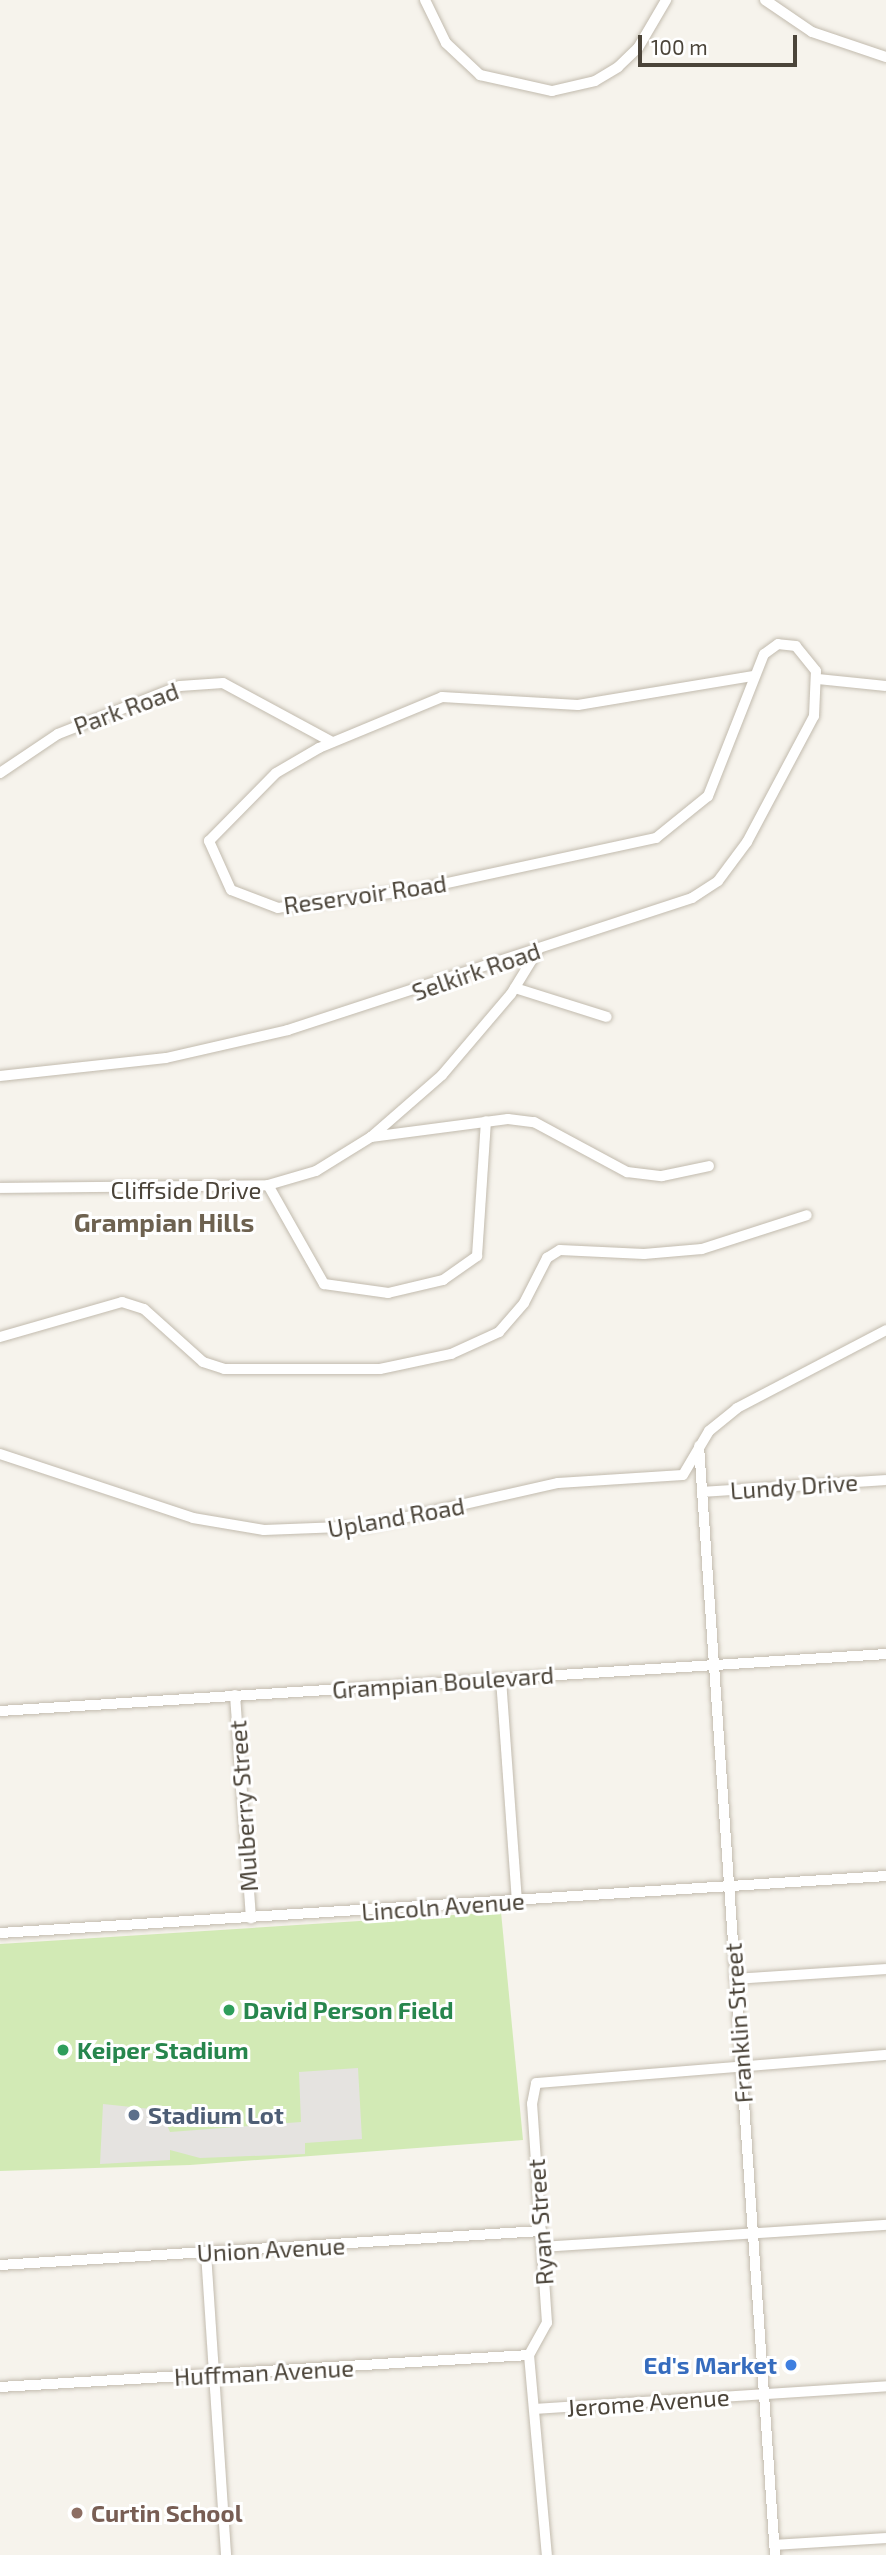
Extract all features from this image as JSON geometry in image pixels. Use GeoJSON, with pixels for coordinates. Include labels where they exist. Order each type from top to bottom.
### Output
{"type":"FeatureCollection","features":[{"type":"Feature","properties":{"kind":"street"},"geometry":{"type":"LineString","coordinates":[[425,0],[446,43],[480,75],[552,91],[595,81],[618,67],[638,48],[666,0]]}},
{"type":"Feature","properties":{"kind":"street"},"geometry":{"type":"LineString","coordinates":[[765,0],[812,32],[886,57]]}},
{"type":"Feature","properties":{"kind":"street","name":"Reservoir Road"},"geometry":{"type":"LineString","coordinates":[[754,676],[578,705],[442,697],[332,742],[276,774],[209,841],[239,896],[271,907],[308,907],[656,838],[708,796],[754,676],[770,648],[787,644],[810,657],[818,679]]}},
{"type":"Feature","properties":{"kind":"street"},"geometry":{"type":"LineString","coordinates":[[818,679],[886,686]]}},
{"type":"Feature","properties":{"kind":"street","name":"Selkirk Road"},"geometry":{"type":"LineString","coordinates":[[0,1076],[208,1049],[402,996],[655,914],[718,881],[800,750],[814,716],[818,679]]}},
{"type":"Feature","properties":{"kind":"street","name":"Park Road"},"geometry":{"type":"LineString","coordinates":[[0,772],[58,734],[180,686],[223,683],[332,742]]}},
{"type":"Feature","properties":{"kind":"street"},"geometry":{"type":"LineString","coordinates":[[268,1185],[316,1171],[371,1137],[442,1075],[515,988],[538,950]]}},
{"type":"Feature","properties":{"kind":"street"},"geometry":{"type":"LineString","coordinates":[[515,988],[607,1017]]}},
{"type":"Feature","properties":{"kind":"street"},"geometry":{"type":"LineString","coordinates":[[371,1137],[486,1121],[534,1122],[627,1172],[662,1176],[709,1166]]}},
{"type":"Feature","properties":{"kind":"street","name":"Cliffside Drive"},"geometry":{"type":"LineString","coordinates":[[0,1188],[268,1185],[324,1284],[371,1294],[431,1284],[461,1272],[480,1247],[479,1164],[486,1121]]}},
{"type":"Feature","properties":{"kind":"street"},"geometry":{"type":"LineString","coordinates":[[0,1337],[122,1302],[144,1309],[203,1362],[224,1369],[380,1369],[451,1354],[499,1332],[524,1303],[547,1258],[560,1250],[644,1254],[702,1249],[807,1215]]}},
{"type":"Feature","properties":{"kind":"street","name":"Upland Road"},"geometry":{"type":"LineString","coordinates":[[0,1454],[193,1518],[319,1531],[558,1483],[683,1475],[699,1446],[722,1419],[758,1395],[886,1330]]}},
{"type":"Feature","properties":{"kind":"street"},"geometry":{"type":"LineString","coordinates":[[699,1446],[702,1492]]}},
{"type":"Feature","properties":{"kind":"street","name":"Lundy Drive"},"geometry":{"type":"LineString","coordinates":[[702,1492],[886,1480]]}},
{"type":"Feature","properties":{"kind":"street","name":"Franklin Street"},"geometry":{"type":"LineString","coordinates":[[702,1492],[774,2550]]}},
{"type":"Feature","properties":{"kind":"street","name":"Grampian Boulevard"},"geometry":{"type":"LineString","coordinates":[[0,1711],[886,1654]]}},
{"type":"Feature","properties":{"kind":"street"},"geometry":{"type":"LineString","coordinates":[[501,1679],[517,1900]]}},
{"type":"Feature","properties":{"kind":"street","name":"Mulberry Street"},"geometry":{"type":"LineString","coordinates":[[235,1695],[251,1918]]}},
{"type":"Feature","properties":{"kind":"street","name":"Lincoln Avenue"},"geometry":{"type":"LineString","coordinates":[[0,1933],[886,1876]]}},
{"type":"Feature","properties":{"kind":"street"},"geometry":{"type":"LineString","coordinates":[[735,1979],[886,1969]]}},
{"type":"Feature","properties":{"kind":"street"},"geometry":{"type":"LineString","coordinates":[[740,2064],[886,2055]]}},
{"type":"Feature","properties":{"kind":"street","name":"Ryan Street"},"geometry":{"type":"LineString","coordinates":[[529,2355],[547,2323],[532,2104],[536,2083],[740,2064]]}},
{"type":"Feature","properties":{"kind":"street"},"geometry":{"type":"LineString","coordinates":[[542,2247],[886,2225]]}},
{"type":"Feature","properties":{"kind":"street","name":"Union Avenue"},"geometry":{"type":"LineString","coordinates":[[0,2265],[541,2231]]}},
{"type":"Feature","properties":{"kind":"street"},"geometry":{"type":"LineString","coordinates":[[206,2253],[226,2555]]}},
{"type":"Feature","properties":{"kind":"street"},"geometry":{"type":"LineString","coordinates":[[529,2355],[547,2555]]}},
{"type":"Feature","properties":{"kind":"street","name":"Huffman Avenue"},"geometry":{"type":"LineString","coordinates":[[0,2387],[529,2355]]}},
{"type":"Feature","properties":{"kind":"street","name":"Jerome Avenue"},"geometry":{"type":"LineString","coordinates":[[535,2409],[886,2386]]}},
{"type":"Feature","properties":{"kind":"street"},"geometry":{"type":"LineString","coordinates":[[774,2550],[886,2538]]}},
{"type":"Feature","properties":{"kind":"green space"},"geometry":{"type":"Polygon","coordinates":[[[501,1912],[523,2140],[190,2165],[0,2171],[0,1944],[501,1912]]]}},
{"type":"Feature","properties":{"kind":"shaded area","name":"Stadium Lot"},"geometry":{"type":"Polygon","coordinates":[[[358,2068],[362,2139],[305,2143],[305,2154],[200,2158],[170,2150],[170,2160],[100,2164],[103,2104],[160,2110],[170,2132],[301,2122],[299,2072],[358,2068]]]}},
{"type":"Feature","properties":{"kind":"place","name":"David Person Field"},"geometry":{"type":"Point","coordinates":[229,2010]}},
{"type":"Feature","properties":{"kind":"place","name":"Keiper Stadium"},"geometry":{"type":"Point","coordinates":[63,2050]}},
{"type":"Feature","properties":{"kind":"place","name":"Stadium Lot"},"geometry":{"type":"Point","coordinates":[134,2115]}},
{"type":"Feature","properties":{"kind":"place","name":"Ed's Market"},"geometry":{"type":"Point","coordinates":[791,2365]}},
{"type":"Feature","properties":{"kind":"place","name":"Curtin School"},"geometry":{"type":"Point","coordinates":[77,2513]}},
{"type":"Feature","properties":{"kind":"district","name":"Grampian Hills"},"geometry":{"type":"Point","coordinates":[164,1222]}}]}
